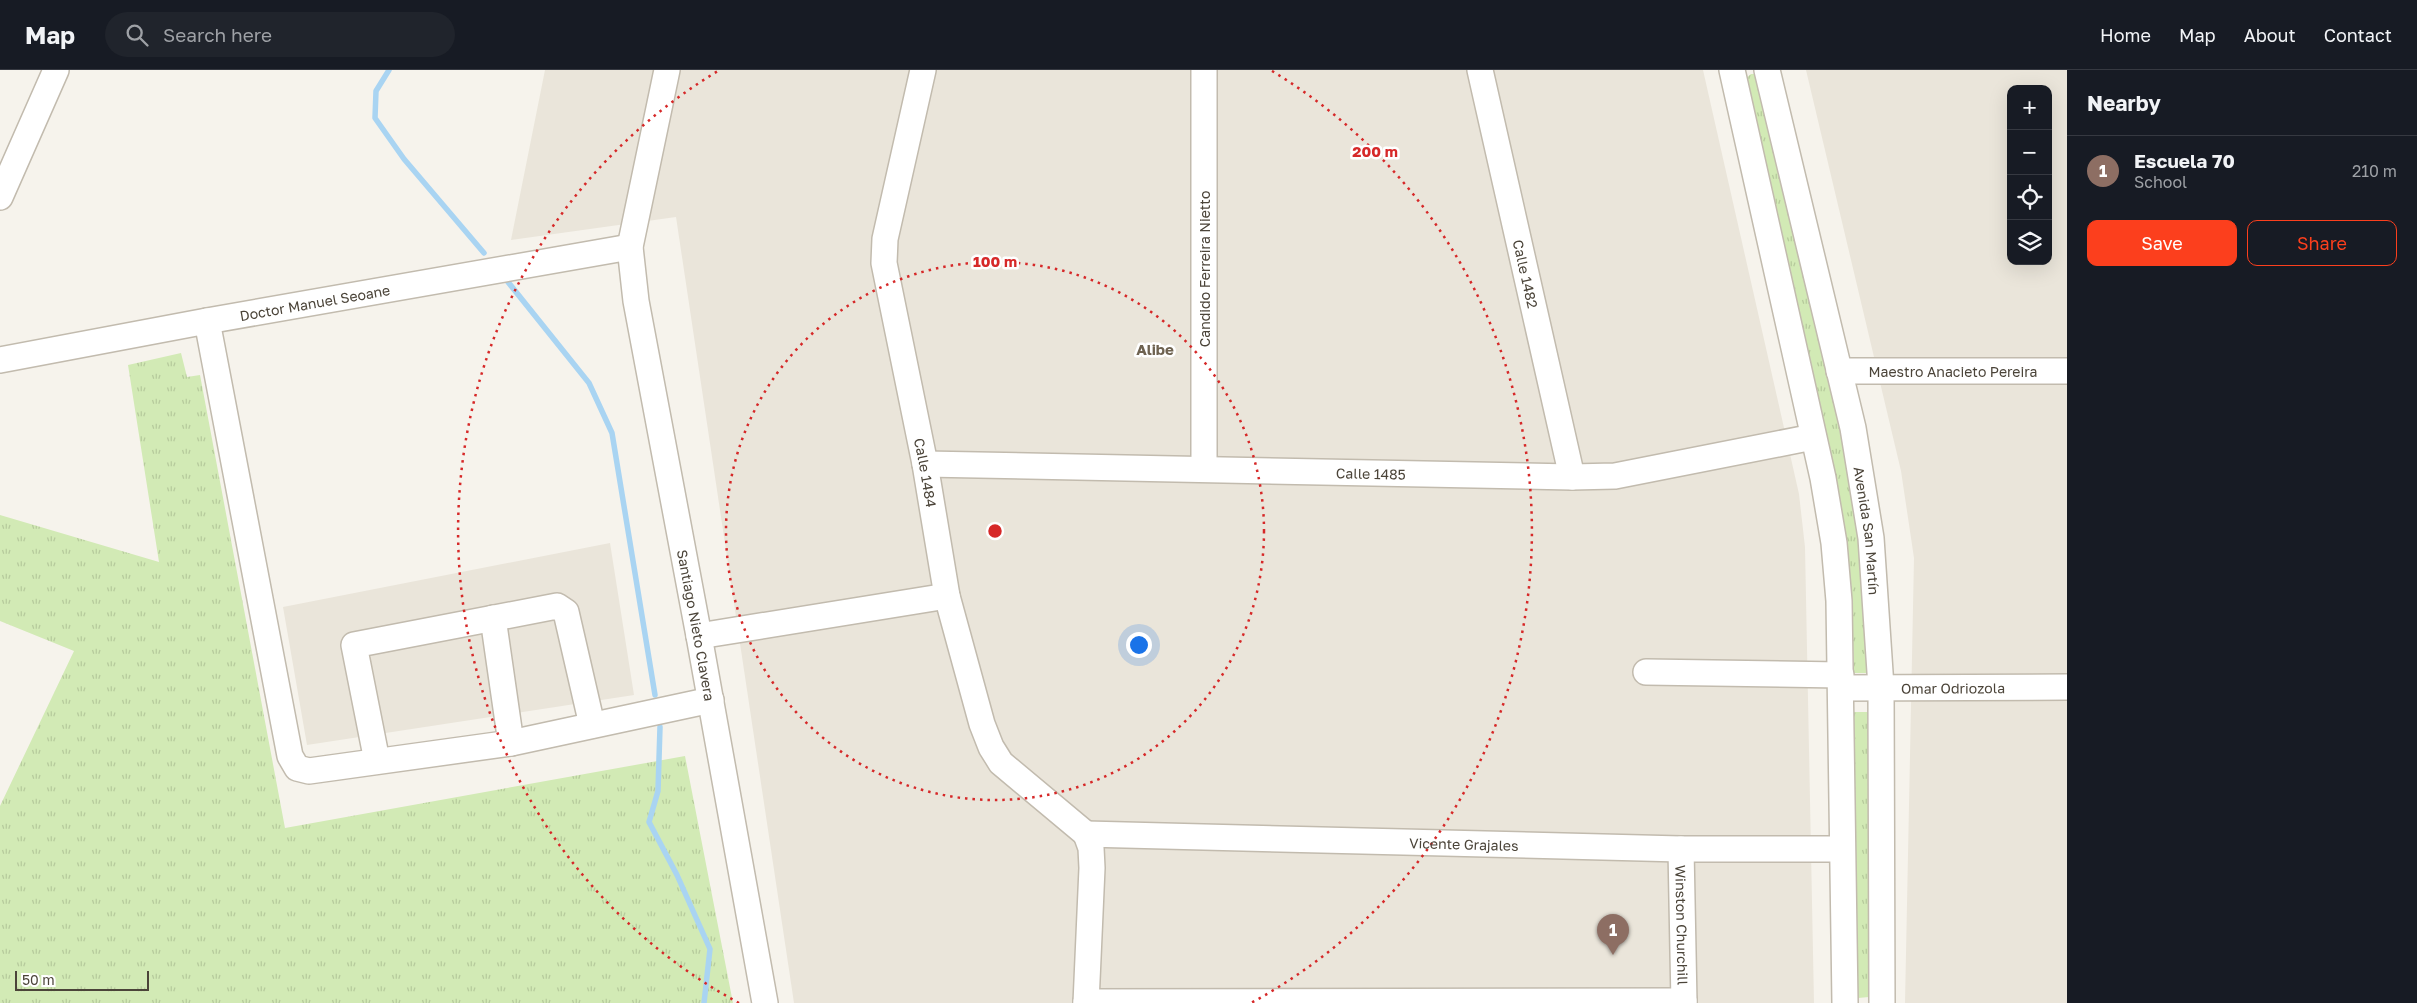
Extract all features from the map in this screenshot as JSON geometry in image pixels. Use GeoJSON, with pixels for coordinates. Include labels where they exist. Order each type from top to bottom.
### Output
{"type":"FeatureCollection","features":[{"type":"Feature","properties":{"kind":"street"},"geometry":{"type":"LineString","coordinates":[[0,197],[56,70]]}},
{"type":"Feature","properties":{"kind":"street","name":"Santiago Nieto Clavera"},"geometry":{"type":"LineString","coordinates":[[667,70],[630,247],[636,301],[711,700],[765,1003]]}},
{"type":"Feature","properties":{"kind":"street","name":"Calle 1484"},"geometry":{"type":"LineString","coordinates":[[923,70],[885,239],[884,263],[926,464],[947,596],[982,724],[991,747],[1002,763],[1086,834]]}},
{"type":"Feature","properties":{"kind":"street","name":"Candido Ferreira Nietto"},"geometry":{"type":"LineString","coordinates":[[1204,70],[1204,468]]}},
{"type":"Feature","properties":{"kind":"street","name":"Calle 1482"},"geometry":{"type":"LineString","coordinates":[[1480,70],[1572,477]]}},
{"type":"Feature","properties":{"kind":"street"},"geometry":{"type":"LineString","coordinates":[[1732,70],[1822,478],[1834,543],[1839,601],[1841,682],[1845,1003]]}},
{"type":"Feature","properties":{"kind":"street","name":"Avenida San Martín"},"geometry":{"type":"LineString","coordinates":[[1766,70],[1861,466],[1871,538],[1882,687],[1882,1003]]}},
{"type":"Feature","properties":{"kind":"street","name":"Doctor Manuel Seoane"},"geometry":{"type":"LineString","coordinates":[[0,360],[207,321],[630,247]]}},
{"type":"Feature","properties":{"kind":"street"},"geometry":{"type":"LineString","coordinates":[[207,321],[290,756],[297,768],[309,771],[511,743],[711,700]]}},
{"type":"Feature","properties":{"kind":"street","name":"Maestro Anacieto Pereira"},"geometry":{"type":"LineString","coordinates":[[1839,371],[2067,371]]}},
{"type":"Feature","properties":{"kind":"street","name":"Calle 1485"},"geometry":{"type":"LineString","coordinates":[[926,464],[1204,468],[1572,477],[1623,475],[1812,437]]}},
{"type":"Feature","properties":{"kind":"street"},"geometry":{"type":"LineString","coordinates":[[699,636],[947,596]]}},
{"type":"Feature","properties":{"kind":"street"},"geometry":{"type":"LineString","coordinates":[[377,761],[354,645],[557,606],[566,612],[592,726]]}},
{"type":"Feature","properties":{"kind":"street"},"geometry":{"type":"LineString","coordinates":[[493,618],[511,743]]}},
{"type":"Feature","properties":{"kind":"street","name":"Omar Odriozola"},"geometry":{"type":"LineString","coordinates":[[1646,672],[1841,682],[1882,687],[2067,687]]}},
{"type":"Feature","properties":{"kind":"street"},"geometry":{"type":"LineString","coordinates":[[1086,834],[1091,848],[1092,868],[1086,1003],[1684,1002]]}},
{"type":"Feature","properties":{"kind":"street","name":"Vicente Grajales"},"geometry":{"type":"LineString","coordinates":[[1086,834],[1681,849],[1842,850]]}},
{"type":"Feature","properties":{"kind":"street","name":"Winston Churchill"},"geometry":{"type":"LineString","coordinates":[[1681,849],[1684,1002]]}},
{"type":"Feature","properties":{"kind":"shaded area"},"geometry":{"type":"Polygon","coordinates":[[[545,70],[1703,70],[1799,494],[1805,547],[1814,1003],[794,1003],[676,217],[511,240],[545,70]]]}},
{"type":"Feature","properties":{"kind":"shaded area"},"geometry":{"type":"Polygon","coordinates":[[[1806,70],[2067,70],[2067,1003],[1905,1003],[1914,558],[1901,471],[1806,70]]]}},
{"type":"Feature","properties":{"kind":"shaded area"},"geometry":{"type":"Polygon","coordinates":[[[610,543],[634,695],[307,745],[283,607],[610,543]]]}},
{"type":"Feature","properties":{"kind":"green space"},"geometry":{"type":"Polygon","coordinates":[[[1751,74],[1757,74],[1843,431],[1861,542],[1869,673],[1854,673],[1851,583],[1846,543],[1744,80],[1751,74]]]}},
{"type":"Feature","properties":{"kind":"green space"},"geometry":{"type":"Polygon","coordinates":[[[181,353],[187,377],[200,375],[285,828],[685,756],[733,1003],[0,1003],[0,806],[74,651],[0,621],[0,515],[159,562],[128,365],[181,353]]]}},
{"type":"Feature","properties":{"kind":"green space"},"geometry":{"type":"Polygon","coordinates":[[[1854,712],[1869,712],[1872,994],[1869,997],[1858,998],[1854,993],[1854,712]]]}},
{"type":"Feature","properties":{"kind":"waterway"},"geometry":{"type":"LineString","coordinates":[[389,70],[376,91],[375,118],[404,159],[484,253]]}},
{"type":"Feature","properties":{"kind":"waterway"},"geometry":{"type":"LineString","coordinates":[[504,277],[589,383],[612,433],[655,695]]}},
{"type":"Feature","properties":{"kind":"waterway"},"geometry":{"type":"LineString","coordinates":[[660,727],[658,791],[649,822],[677,875],[710,949],[704,1003]]}},
{"type":"Feature","properties":{"kind":"place","name":"Escuela 70"},"geometry":{"type":"Point","coordinates":[1613,955]}},
{"type":"Feature","properties":{"kind":"district","name":"Alibe"},"geometry":{"type":"Point","coordinates":[1155,349]}}]}
